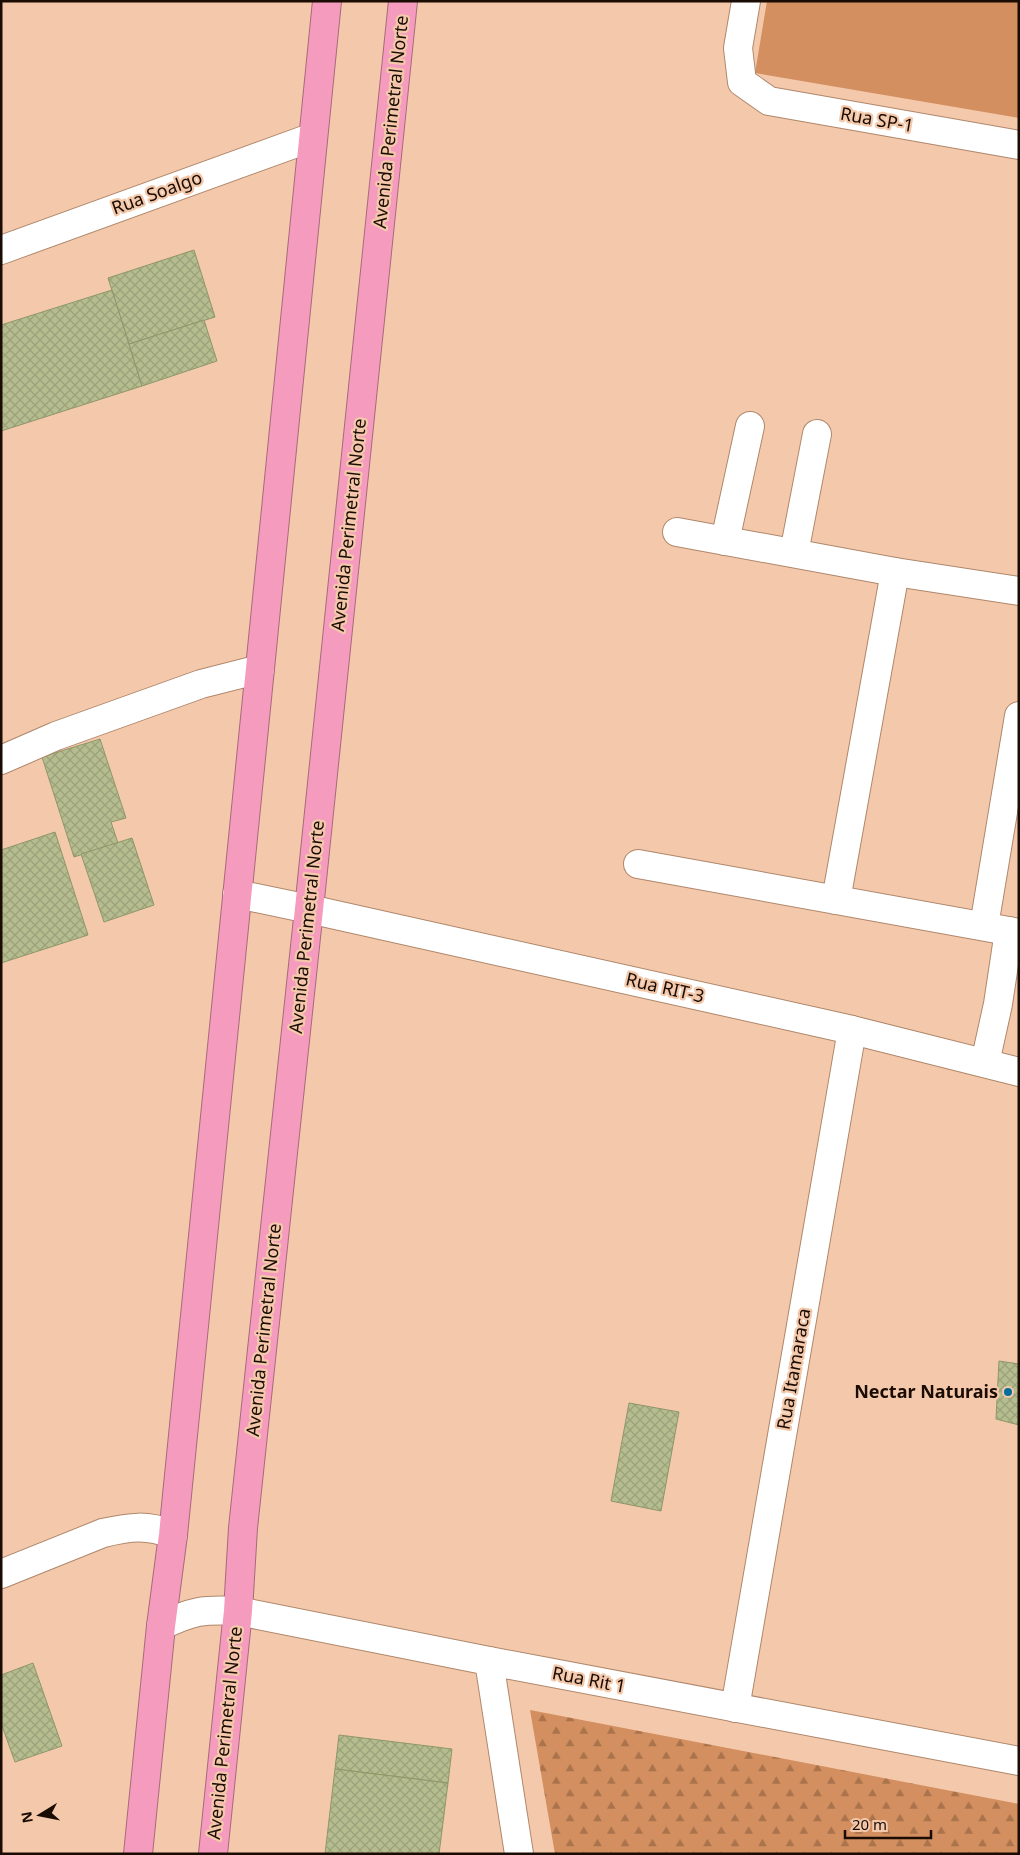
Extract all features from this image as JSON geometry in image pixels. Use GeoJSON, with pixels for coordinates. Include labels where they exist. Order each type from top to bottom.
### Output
{"type":"FeatureCollection","features":[{"type":"Feature","properties":{"kind":"highway"},"geometry":{"type":"LineString","coordinates":[[138,1854],[161,1626],[173,1535],[327,1]]}},
{"type":"Feature","properties":{"kind":"highway","name":"Avenida Perimetral Norte"},"geometry":{"type":"LineString","coordinates":[[213,1854],[238,1611],[243,1528],[310,909],[403,1]]}},
{"type":"Feature","properties":{"kind":"street","name":"Rua SP-1"},"geometry":{"type":"LineString","coordinates":[[746,1],[738,48],[742,82],[769,101],[1019,145]]}},
{"type":"Feature","properties":{"kind":"street","name":"Rua Soalgo"},"geometry":{"type":"LineString","coordinates":[[1,250],[313,137]]}},
{"type":"Feature","properties":{"kind":"street"},"geometry":{"type":"LineString","coordinates":[[725,541],[750,426]]}},
{"type":"Feature","properties":{"kind":"street"},"geometry":{"type":"LineString","coordinates":[[794,553],[817,434]]}},
{"type":"Feature","properties":{"kind":"street"},"geometry":{"type":"LineString","coordinates":[[678,532],[895,572],[1019,591]]}},
{"type":"Feature","properties":{"kind":"street"},"geometry":{"type":"LineString","coordinates":[[836,900],[895,572]]}},
{"type":"Feature","properties":{"kind":"street"},"geometry":{"type":"LineString","coordinates":[[1,760],[56,736],[201,684],[260,669]]}},
{"type":"Feature","properties":{"kind":"street"},"geometry":{"type":"LineString","coordinates":[[985,1064],[998,1004],[1019,716]]}},
{"type":"Feature","properties":{"kind":"street"},"geometry":{"type":"LineString","coordinates":[[638,864],[1004,930]]}},
{"type":"Feature","properties":{"kind":"street","name":"Rua RIT-3"},"geometry":{"type":"LineString","coordinates":[[238,894],[852,1030],[1019,1072]]}},
{"type":"Feature","properties":{"kind":"street","name":"Rua Itamaraca"},"geometry":{"type":"LineString","coordinates":[[735,1708],[852,1030]]}},
{"type":"Feature","properties":{"kind":"street"},"geometry":{"type":"LineString","coordinates":[[1,1574],[102,1533],[119,1529],[136,1527],[156,1528],[173,1535]]}},
{"type":"Feature","properties":{"kind":"street","name":"Rua Rit 1"},"geometry":{"type":"LineString","coordinates":[[161,1626],[199,1611],[238,1611],[489,1661],[1019,1761]]}},
{"type":"Feature","properties":{"kind":"street"},"geometry":{"type":"LineString","coordinates":[[489,1661],[519,1854]]}},
{"type":"Feature","properties":{"kind":"green space"},"geometry":{"type":"Polygon","coordinates":[[[767,1],[1019,1],[1019,118],[755,73],[767,1]]]}},
{"type":"Feature","properties":{"kind":"green space"},"geometry":{"type":"Polygon","coordinates":[[[530,1710],[1019,1804],[1019,1854],[555,1854],[530,1710]]]}},
{"type":"Feature","properties":{"kind":"building"},"geometry":{"type":"Polygon","coordinates":[[[194,250],[215,317],[129,344],[108,278],[194,250]]]}},
{"type":"Feature","properties":{"kind":"building"},"geometry":{"type":"Polygon","coordinates":[[[112,290],[142,386],[1,431],[1,325],[112,290]]]}},
{"type":"Feature","properties":{"kind":"building"},"geometry":{"type":"Polygon","coordinates":[[[204,320],[217,361],[142,386],[129,344],[204,320]]]}},
{"type":"Feature","properties":{"kind":"building"},"geometry":{"type":"Polygon","coordinates":[[[100,739],[126,818],[111,822],[118,843],[74,857],[42,757],[100,739]]]}},
{"type":"Feature","properties":{"kind":"building"},"geometry":{"type":"Polygon","coordinates":[[[55,832],[88,935],[1,963],[1,850],[55,832]]]}},
{"type":"Feature","properties":{"kind":"building"},"geometry":{"type":"Polygon","coordinates":[[[132,838],[154,905],[104,922],[81,854],[132,838]]]}},
{"type":"Feature","properties":{"kind":"building","name":"Nectar Naturais"},"geometry":{"type":"Polygon","coordinates":[[[999,1361],[1019,1364],[1019,1425],[996,1419],[999,1361]]]}},
{"type":"Feature","properties":{"kind":"building"},"geometry":{"type":"Polygon","coordinates":[[[629,1403],[679,1412],[661,1511],[611,1501],[629,1403]]]}},
{"type":"Feature","properties":{"kind":"building"},"geometry":{"type":"Polygon","coordinates":[[[33,1663],[62,1746],[15,1762],[1,1723],[1,1675],[33,1663]]]}},
{"type":"Feature","properties":{"kind":"building"},"geometry":{"type":"Polygon","coordinates":[[[339,1735],[452,1749],[448,1783],[335,1769],[339,1735]]]}},
{"type":"Feature","properties":{"kind":"building"},"geometry":{"type":"Polygon","coordinates":[[[335,1769],[448,1783],[439,1854],[325,1854],[335,1769]]]}},
{"type":"Feature","properties":{"kind":"place","name":"Nectar Naturais"},"geometry":{"type":"Point","coordinates":[1008,1392]}}]}
